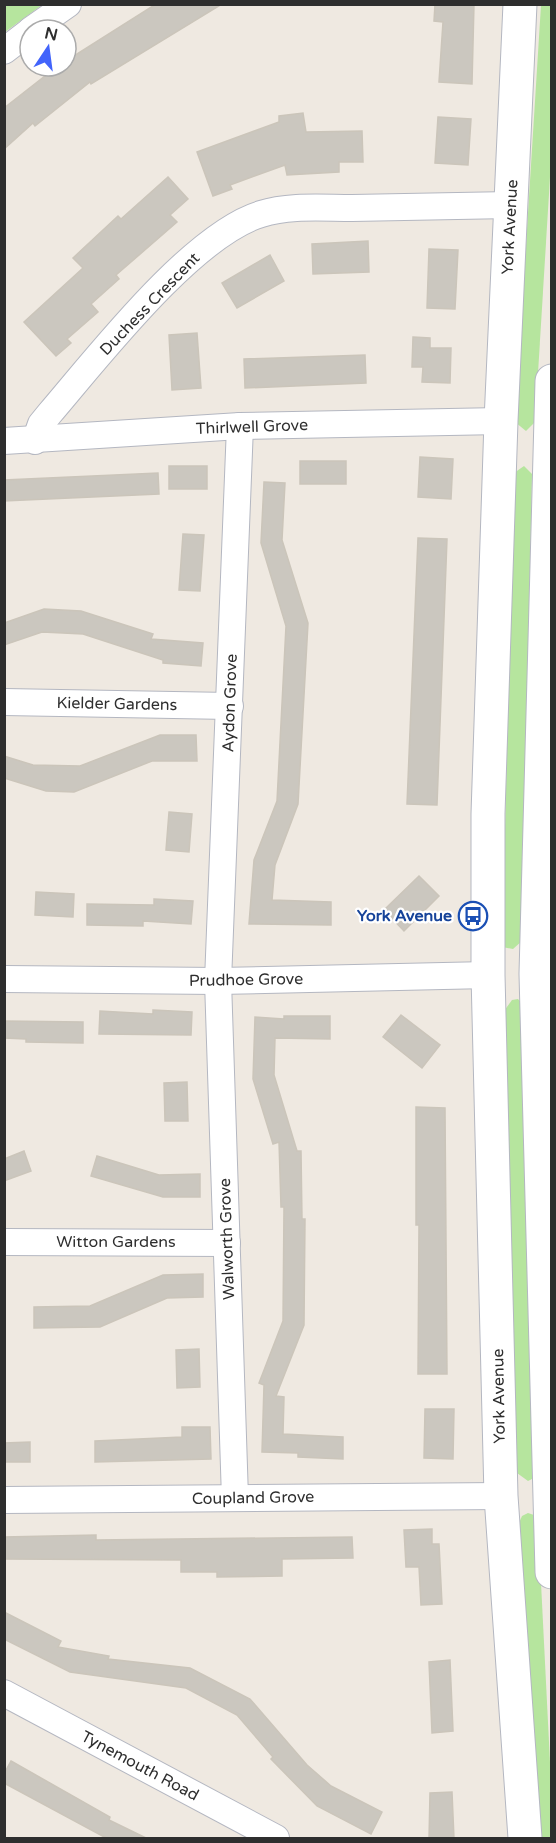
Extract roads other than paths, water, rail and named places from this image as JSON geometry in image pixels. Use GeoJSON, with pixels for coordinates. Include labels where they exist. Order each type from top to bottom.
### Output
{"type":"FeatureCollection","features":[{"type":"Feature","properties":{"kind":"main road","name":"York Avenue"},"geometry":{"type":"LineString","coordinates":[[520,4],[500,436],[488,814],[488,975],[501,1496],[525,1839]]}},
{"type":"Feature","properties":{"kind":"main road"},"geometry":{"type":"LineString","coordinates":[[552,381],[544,974],[552,1572]]}},
{"type":"Feature","properties":{"kind":"main road"},"geometry":{"type":"LineString","coordinates":[[500,436],[550,434]]}},
{"type":"Feature","properties":{"kind":"main road"},"geometry":{"type":"LineString","coordinates":[[488,975],[544,974]]}},
{"type":"Feature","properties":{"kind":"main road"},"geometry":{"type":"LineString","coordinates":[[501,1496],[550,1493]]}},
{"type":"Feature","properties":{"kind":"street"},"geometry":{"type":"LineString","coordinates":[[48,18],[68,4]]}},
{"type":"Feature","properties":{"kind":"street"},"geometry":{"type":"LineString","coordinates":[[4,51],[18,40]]}},
{"type":"Feature","properties":{"kind":"street","name":"Duchess Crescent"},"geometry":{"type":"LineString","coordinates":[[35,441],[42,424],[50,413],[116,336],[171,278],[226,230],[261,214],[297,208],[512,205]]}},
{"type":"Feature","properties":{"kind":"street","name":"Thirlwell Grove"},"geometry":{"type":"LineString","coordinates":[[4,441],[35,441],[240,426],[500,436]]}},
{"type":"Feature","properties":{"kind":"street","name":"Aydon Grove"},"geometry":{"type":"LineString","coordinates":[[218,981],[240,426]]}},
{"type":"Feature","properties":{"kind":"street","name":"Kielder Gardens"},"geometry":{"type":"LineString","coordinates":[[4,702],[230,706]]}},
{"type":"Feature","properties":{"kind":"street","name":"Prudhoe Grove"},"geometry":{"type":"LineString","coordinates":[[4,979],[218,981],[488,975]]}},
{"type":"Feature","properties":{"kind":"street","name":"Walworth Grove"},"geometry":{"type":"LineString","coordinates":[[218,981],[235,1498]]}},
{"type":"Feature","properties":{"kind":"street","name":"Witton Gardens"},"geometry":{"type":"LineString","coordinates":[[4,1242],[227,1242]]}},
{"type":"Feature","properties":{"kind":"street","name":"Coupland Grove"},"geometry":{"type":"LineString","coordinates":[[4,1500],[501,1496]]}},
{"type":"Feature","properties":{"kind":"street","name":"Tynemouth Road"},"geometry":{"type":"LineString","coordinates":[[11,1705],[276,1839]]}},
{"type":"Feature","properties":{"kind":"place","name":"York Avenue"},"geometry":{"type":"Point","coordinates":[473,916]}}]}
